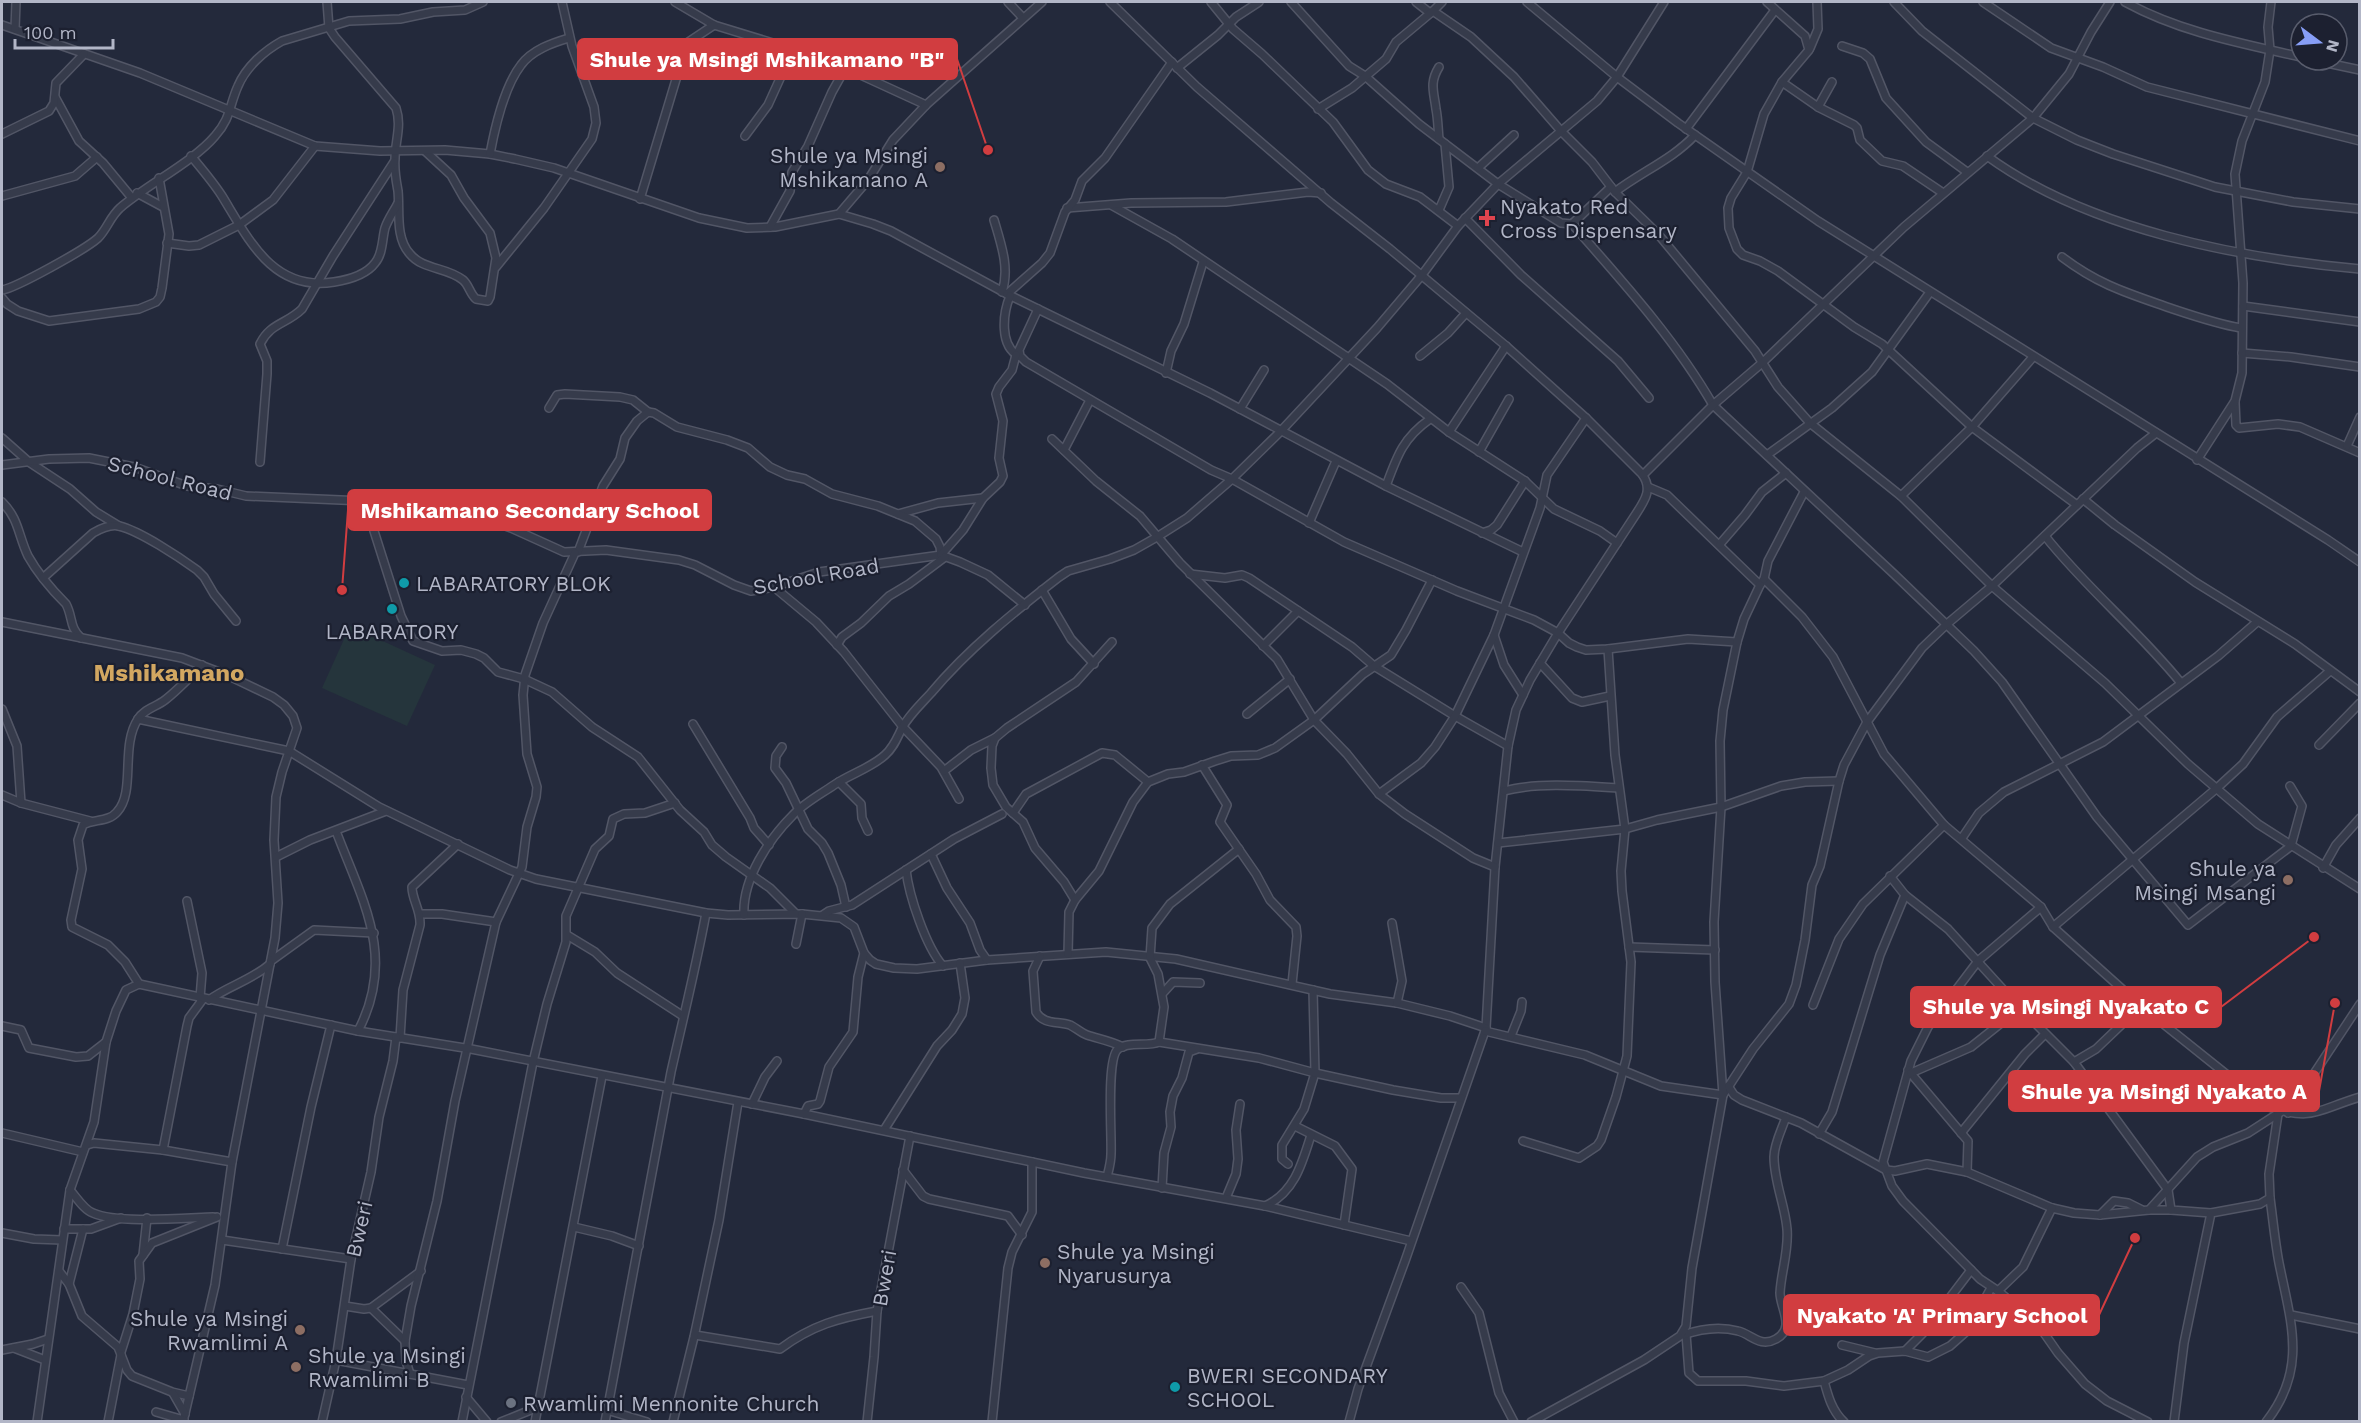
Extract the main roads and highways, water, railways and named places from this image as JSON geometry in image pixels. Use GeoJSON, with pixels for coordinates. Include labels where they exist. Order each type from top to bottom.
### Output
{"type":"FeatureCollection","features":[{"type":"Feature","properties":{"kind":"place","name":"Shule ya Msingi Mshikamano \"B\""},"geometry":{"type":"Point","coordinates":[988,150]}},
{"type":"Feature","properties":{"kind":"place","name":"Shule ya Msingi Mshikamano A"},"geometry":{"type":"Point","coordinates":[940,167]}},
{"type":"Feature","properties":{"kind":"place","name":"Nyakato Red Cross Dispensary"},"geometry":{"type":"Point","coordinates":[1487,218]}},
{"type":"Feature","properties":{"kind":"place","name":"LABARATORY BLOK"},"geometry":{"type":"Point","coordinates":[404,583]}},
{"type":"Feature","properties":{"kind":"place","name":"Mshikamano Secondary School"},"geometry":{"type":"Point","coordinates":[342,590]}},
{"type":"Feature","properties":{"kind":"place","name":"LABARATORY"},"geometry":{"type":"Point","coordinates":[392,609]}},
{"type":"Feature","properties":{"kind":"place","name":"Shule ya Msingi Msangi"},"geometry":{"type":"Point","coordinates":[2288,880]}},
{"type":"Feature","properties":{"kind":"place","name":"Shule ya Msingi Nyakato C"},"geometry":{"type":"Point","coordinates":[2314,937]}},
{"type":"Feature","properties":{"kind":"place","name":"Shule ya Msingi Nyakato A"},"geometry":{"type":"Point","coordinates":[2335,1003]}},
{"type":"Feature","properties":{"kind":"place","name":"Nyakato 'A' Primary School"},"geometry":{"type":"Point","coordinates":[2135,1238]}},
{"type":"Feature","properties":{"kind":"place","name":"Shule ya Msingi Nyarusurya"},"geometry":{"type":"Point","coordinates":[1045,1263]}},
{"type":"Feature","properties":{"kind":"place","name":"Shule ya Msingi Rwamlimi A"},"geometry":{"type":"Point","coordinates":[300,1330]}},
{"type":"Feature","properties":{"kind":"place","name":"Shule ya Msingi Rwamlimi B"},"geometry":{"type":"Point","coordinates":[296,1367]}},
{"type":"Feature","properties":{"kind":"place","name":"BWERI SECONDARY SCHOOL"},"geometry":{"type":"Point","coordinates":[1175,1387]}},
{"type":"Feature","properties":{"kind":"place","name":"Rwamlimi Mennonite Church"},"geometry":{"type":"Point","coordinates":[511,1403]}},
{"type":"Feature","properties":{"kind":"district","name":"Mshikamano"},"geometry":{"type":"Point","coordinates":[169,673]}}]}
